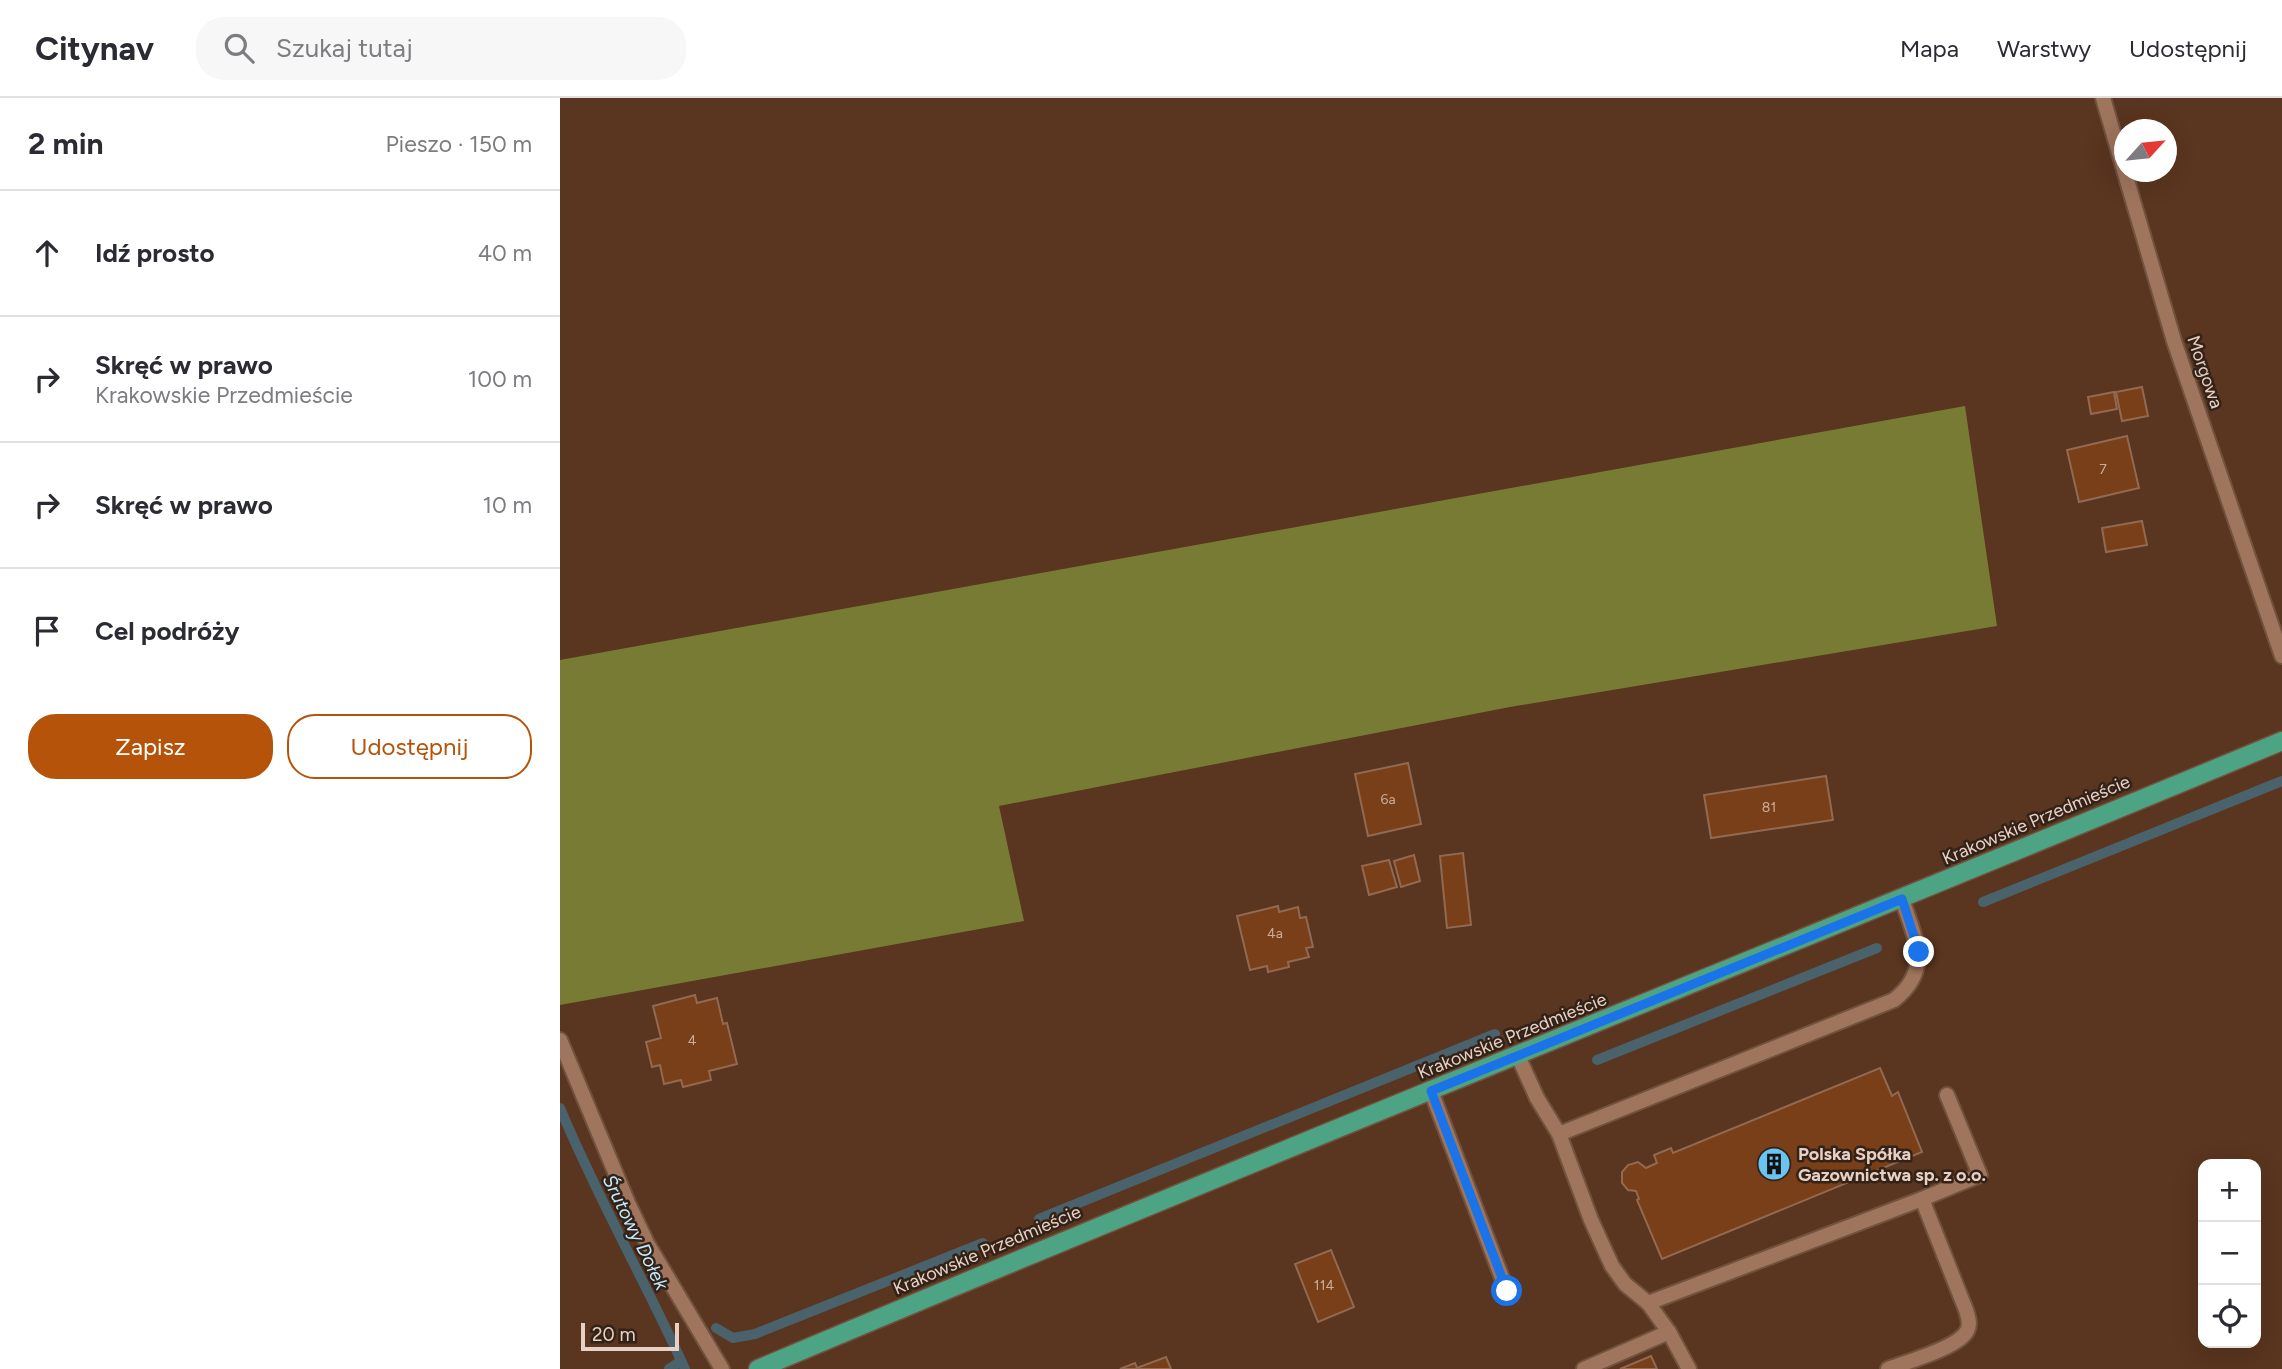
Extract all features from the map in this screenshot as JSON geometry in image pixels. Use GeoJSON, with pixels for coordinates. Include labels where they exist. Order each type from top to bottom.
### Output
{"type":"FeatureCollection","features":[{"type":"Feature","properties":{"kind":"main road","name":"Krakowskie Przedmieście"},"geometry":{"type":"LineString","coordinates":[[758,1369],[1080,1233],[1902,899],[2282,741]]}},
{"type":"Feature","properties":{"kind":"street","name":"Morgowa"},"geometry":{"type":"LineString","coordinates":[[2103,98],[2174,341],[2282,656]]}},
{"type":"Feature","properties":{"kind":"street"},"geometry":{"type":"LineString","coordinates":[[1559,1134],[1894,1000],[1906,990],[1914,978],[1919,952],[1902,899]]}},
{"type":"Feature","properties":{"kind":"street"},"geometry":{"type":"LineString","coordinates":[[560,1040],[587,1110],[637,1223],[722,1369]]}},
{"type":"Feature","properties":{"kind":"street"},"geometry":{"type":"LineString","coordinates":[[1518,1056],[1537,1098],[1559,1134],[1591,1220],[1612,1266],[1625,1284],[1648,1303],[1669,1332],[1689,1369]]}},
{"type":"Feature","properties":{"kind":"street"},"geometry":{"type":"LineString","coordinates":[[1431,1091],[1507,1291]]}},
{"type":"Feature","properties":{"kind":"street"},"geometry":{"type":"LineString","coordinates":[[1648,1303],[1980,1175],[1947,1095]]}},
{"type":"Feature","properties":{"kind":"street"},"geometry":{"type":"LineString","coordinates":[[1888,1369],[1954,1343],[1966,1334],[1969,1327],[1966,1310],[1922,1199]]}},
{"type":"Feature","properties":{"kind":"street"},"geometry":{"type":"LineString","coordinates":[[1584,1369],[1669,1332]]}},
{"type":"Feature","properties":{"kind":"green space"},"geometry":{"type":"Polygon","coordinates":[[[1965,406],[1997,626],[1510,707],[999,806],[1024,921],[560,1005],[560,660],[1965,406]]]}},
{"type":"Feature","properties":{"kind":"building"},"geometry":{"type":"Polygon","coordinates":[[[2142,387],[2148,416],[2122,421],[2116,392],[2142,387]]]}},
{"type":"Feature","properties":{"kind":"building"},"geometry":{"type":"Polygon","coordinates":[[[2114,392],[2117,409],[2091,414],[2088,397],[2114,392]]]}},
{"type":"Feature","properties":{"kind":"building"},"geometry":{"type":"Polygon","coordinates":[[[2127,436],[2139,488],[2079,502],[2067,450],[2127,436]]]}},
{"type":"Feature","properties":{"kind":"building"},"geometry":{"type":"Polygon","coordinates":[[[2142,521],[2147,545],[2106,552],[2102,528],[2142,521]]]}},
{"type":"Feature","properties":{"kind":"building"},"geometry":{"type":"Polygon","coordinates":[[[1408,763],[1421,824],[1368,836],[1355,774],[1408,763]]]}},
{"type":"Feature","properties":{"kind":"building"},"geometry":{"type":"Polygon","coordinates":[[[1826,776],[1833,820],[1711,838],[1704,795],[1826,776]]]}},
{"type":"Feature","properties":{"kind":"building"},"geometry":{"type":"Polygon","coordinates":[[[1463,853],[1471,925],[1447,928],[1440,856],[1463,853]]]}},
{"type":"Feature","properties":{"kind":"building"},"geometry":{"type":"Polygon","coordinates":[[[1414,855],[1420,881],[1401,887],[1394,861],[1414,855]]]}},
{"type":"Feature","properties":{"kind":"building"},"geometry":{"type":"Polygon","coordinates":[[[1389,860],[1397,887],[1369,895],[1362,866],[1389,860]]]}},
{"type":"Feature","properties":{"kind":"building"},"geometry":{"type":"Polygon","coordinates":[[[1278,906],[1279,912],[1298,907],[1300,918],[1306,917],[1313,947],[1306,948],[1309,957],[1288,962],[1289,967],[1268,972],[1267,966],[1250,970],[1237,916],[1278,906]]]}},
{"type":"Feature","properties":{"kind":"building"},"geometry":{"type":"Polygon","coordinates":[[[695,995],[697,1003],[717,998],[723,1024],[727,1023],[737,1064],[709,1071],[711,1080],[683,1087],[681,1080],[664,1084],[660,1065],[652,1067],[646,1042],[661,1038],[653,1006],[695,995]]]}},
{"type":"Feature","properties":{"kind":"building","name":"Polska Spółka Gazownictwa sp. z o.o."},"geometry":{"type":"Polygon","coordinates":[[[1880,1068],[1892,1096],[1898,1092],[1922,1152],[1662,1259],[1637,1200],[1636,1191],[1628,1190],[1622,1183],[1622,1172],[1628,1165],[1638,1162],[1646,1168],[1657,1163],[1654,1155],[1671,1148],[1673,1153],[1880,1068]]]}},
{"type":"Feature","properties":{"kind":"building"},"geometry":{"type":"Polygon","coordinates":[[[1331,1250],[1354,1307],[1318,1322],[1295,1264],[1331,1250]]]}},
{"type":"Feature","properties":{"kind":"building"},"geometry":{"type":"Polygon","coordinates":[[[1651,1356],[1657,1369],[1620,1369],[1651,1356]]]}},
{"type":"Feature","properties":{"kind":"building"},"geometry":{"type":"Polygon","coordinates":[[[1166,1357],[1171,1369],[1120,1369],[1135,1363],[1137,1368],[1166,1357]]]}},
{"type":"Feature","properties":{"kind":"waterway"},"geometry":{"type":"LineString","coordinates":[[1983,902],[2282,781]]}},
{"type":"Feature","properties":{"kind":"waterway"},"geometry":{"type":"LineString","coordinates":[[1597,1060],[1877,948]]}},
{"type":"Feature","properties":{"kind":"waterway"},"geometry":{"type":"LineString","coordinates":[[1039,1219],[1495,1034]]}},
{"type":"Feature","properties":{"kind":"waterway","name":"Śrutowy Dołek"},"geometry":{"type":"LineString","coordinates":[[560,1108],[685,1369]]}},
{"type":"Feature","properties":{"kind":"waterway"},"geometry":{"type":"LineString","coordinates":[[716,1328],[733,1338],[755,1334],[983,1243]]}},
{"type":"Feature","properties":{"kind":"waterway"},"geometry":{"type":"LineString","coordinates":[[669,1369],[681,1361]]}},
{"type":"Feature","properties":{"kind":"place","name":"Polska Spółka Gazownictwa sp. z o.o."},"geometry":{"type":"Point","coordinates":[1774,1164]}},
{"type":"Feature","properties":{"kind":"route"},"geometry":{"type":"LineString","coordinates":[[1507,1291],[1431,1091],[1902,899],[1919,952]]}}]}
